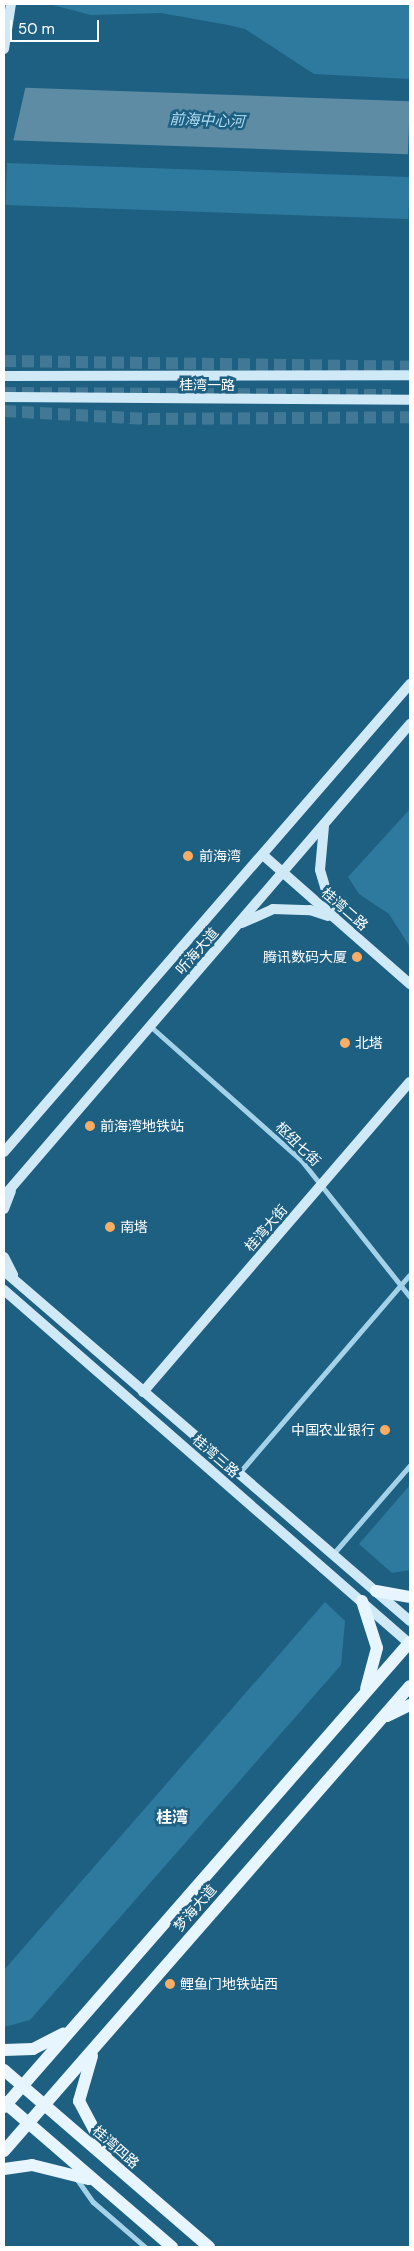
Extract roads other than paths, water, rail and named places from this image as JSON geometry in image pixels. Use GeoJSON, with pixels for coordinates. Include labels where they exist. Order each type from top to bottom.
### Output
{"type":"FeatureCollection","features":[{"type":"Feature","properties":{"kind":"main road"},"geometry":{"type":"LineString","coordinates":[[4,45],[11,4]]}},
{"type":"Feature","properties":{"kind":"main road","name":"桂湾一路"},"geometry":{"type":"LineString","coordinates":[[4,376],[410,375]]}},
{"type":"Feature","properties":{"kind":"main road","name":"桂湾一路"},"geometry":{"type":"LineString","coordinates":[[4,397],[410,400]]}},
{"type":"Feature","properties":{"kind":"main road","name":"听海大道"},"geometry":{"type":"LineString","coordinates":[[4,1152],[410,684]]}},
{"type":"Feature","properties":{"kind":"main road","name":"听海大道"},"geometry":{"type":"LineString","coordinates":[[4,1196],[410,724]]}},
{"type":"Feature","properties":{"kind":"main road"},"geometry":{"type":"LineString","coordinates":[[325,823],[320,870],[334,918]]}},
{"type":"Feature","properties":{"kind":"main road","name":"桂湾二路"},"geometry":{"type":"LineString","coordinates":[[262,855],[410,984]]}},
{"type":"Feature","properties":{"kind":"main road"},"geometry":{"type":"LineString","coordinates":[[233,930],[273,909],[310,910],[334,918]]}},
{"type":"Feature","properties":{"kind":"main road","name":"桂湾大街"},"geometry":{"type":"LineString","coordinates":[[143,1392],[410,1082]]}},
{"type":"Feature","properties":{"kind":"main road"},"geometry":{"type":"LineString","coordinates":[[4,1209],[14,1185]]}},
{"type":"Feature","properties":{"kind":"main road"},"geometry":{"type":"LineString","coordinates":[[4,1257],[21,1286]]}},
{"type":"Feature","properties":{"kind":"main road","name":"桂湾三路"},"geometry":{"type":"LineString","coordinates":[[4,1271],[410,1621]]}},
{"type":"Feature","properties":{"kind":"main road","name":"桂湾三路"},"geometry":{"type":"LineString","coordinates":[[6,1293],[410,1643]]}},
{"type":"Feature","properties":{"kind":"main road"},"geometry":{"type":"LineString","coordinates":[[376,1591],[410,1597]]}},
{"type":"Feature","properties":{"kind":"main road"},"geometry":{"type":"LineString","coordinates":[[358,1702],[371,1677],[377,1648],[362,1601]]}},
{"type":"Feature","properties":{"kind":"main road","name":"梦海大道"},"geometry":{"type":"LineString","coordinates":[[5,2104],[410,1643]]}},
{"type":"Feature","properties":{"kind":"main road","name":"梦海大道"},"geometry":{"type":"LineString","coordinates":[[4,2151],[410,1686]]}},
{"type":"Feature","properties":{"kind":"main road"},"geometry":{"type":"LineString","coordinates":[[378,1721],[410,1705]]}},
{"type":"Feature","properties":{"kind":"main road"},"geometry":{"type":"LineString","coordinates":[[4,2050],[34,2049],[71,2029]]}},
{"type":"Feature","properties":{"kind":"main road"},"geometry":{"type":"LineString","coordinates":[[99,2040],[85,2070],[80,2101],[89,2127],[114,2165]]}},
{"type":"Feature","properties":{"kind":"main road","name":"桂湾四路"},"geometry":{"type":"LineString","coordinates":[[4,2070],[209,2247]]}},
{"type":"Feature","properties":{"kind":"main road"},"geometry":{"type":"LineString","coordinates":[[5,2104],[172,2247]]}},
{"type":"Feature","properties":{"kind":"main road"},"geometry":{"type":"LineString","coordinates":[[4,2169],[32,2165],[74,2174],[95,2181]]}},
{"type":"Feature","properties":{"kind":"street","name":"枢纽七街"},"geometry":{"type":"LineString","coordinates":[[150,1026],[282,1142],[322,1184],[400,1286],[410,1296]]}},
{"type":"Feature","properties":{"kind":"street"},"geometry":{"type":"LineString","coordinates":[[239,1474],[410,1274]]}},
{"type":"Feature","properties":{"kind":"street"},"geometry":{"type":"LineString","coordinates":[[333,1554],[410,1465]]}},
{"type":"Feature","properties":{"kind":"street"},"geometry":{"type":"LineString","coordinates":[[69,2158],[74,2174],[93,2202],[145,2247]]}},
{"type":"Feature","properties":{"kind":"water","name":"前海中心河"},"geometry":{"type":"Polygon","coordinates":[[[4,87],[410,101],[408,154],[4,140],[4,87]]]}},
{"type":"Feature","properties":{"kind":"tunnel"},"geometry":{"type":"LineString","coordinates":[[4,361],[410,367]]}},
{"type":"Feature","properties":{"kind":"tunnel"},"geometry":{"type":"LineString","coordinates":[[4,393],[391,395]]}},
{"type":"Feature","properties":{"kind":"tunnel"},"geometry":{"type":"LineString","coordinates":[[4,411],[148,419],[410,417]]}},
{"type":"Feature","properties":{"kind":"place","name":"前海湾"},"geometry":{"type":"Point","coordinates":[188,856]}},
{"type":"Feature","properties":{"kind":"place","name":"腾讯数码大厦"},"geometry":{"type":"Point","coordinates":[357,957]}},
{"type":"Feature","properties":{"kind":"place","name":"北塔"},"geometry":{"type":"Point","coordinates":[345,1043]}},
{"type":"Feature","properties":{"kind":"place","name":"前海湾地铁站"},"geometry":{"type":"Point","coordinates":[90,1126]}},
{"type":"Feature","properties":{"kind":"place","name":"南塔"},"geometry":{"type":"Point","coordinates":[110,1227]}},
{"type":"Feature","properties":{"kind":"place","name":"中国农业银行"},"geometry":{"type":"Point","coordinates":[385,1430]}},
{"type":"Feature","properties":{"kind":"place","name":"鲤鱼门地铁站西"},"geometry":{"type":"Point","coordinates":[170,1984]}},
{"type":"Feature","properties":{"kind":"district","name":"桂湾"},"geometry":{"type":"Point","coordinates":[172,1818]}}]}
